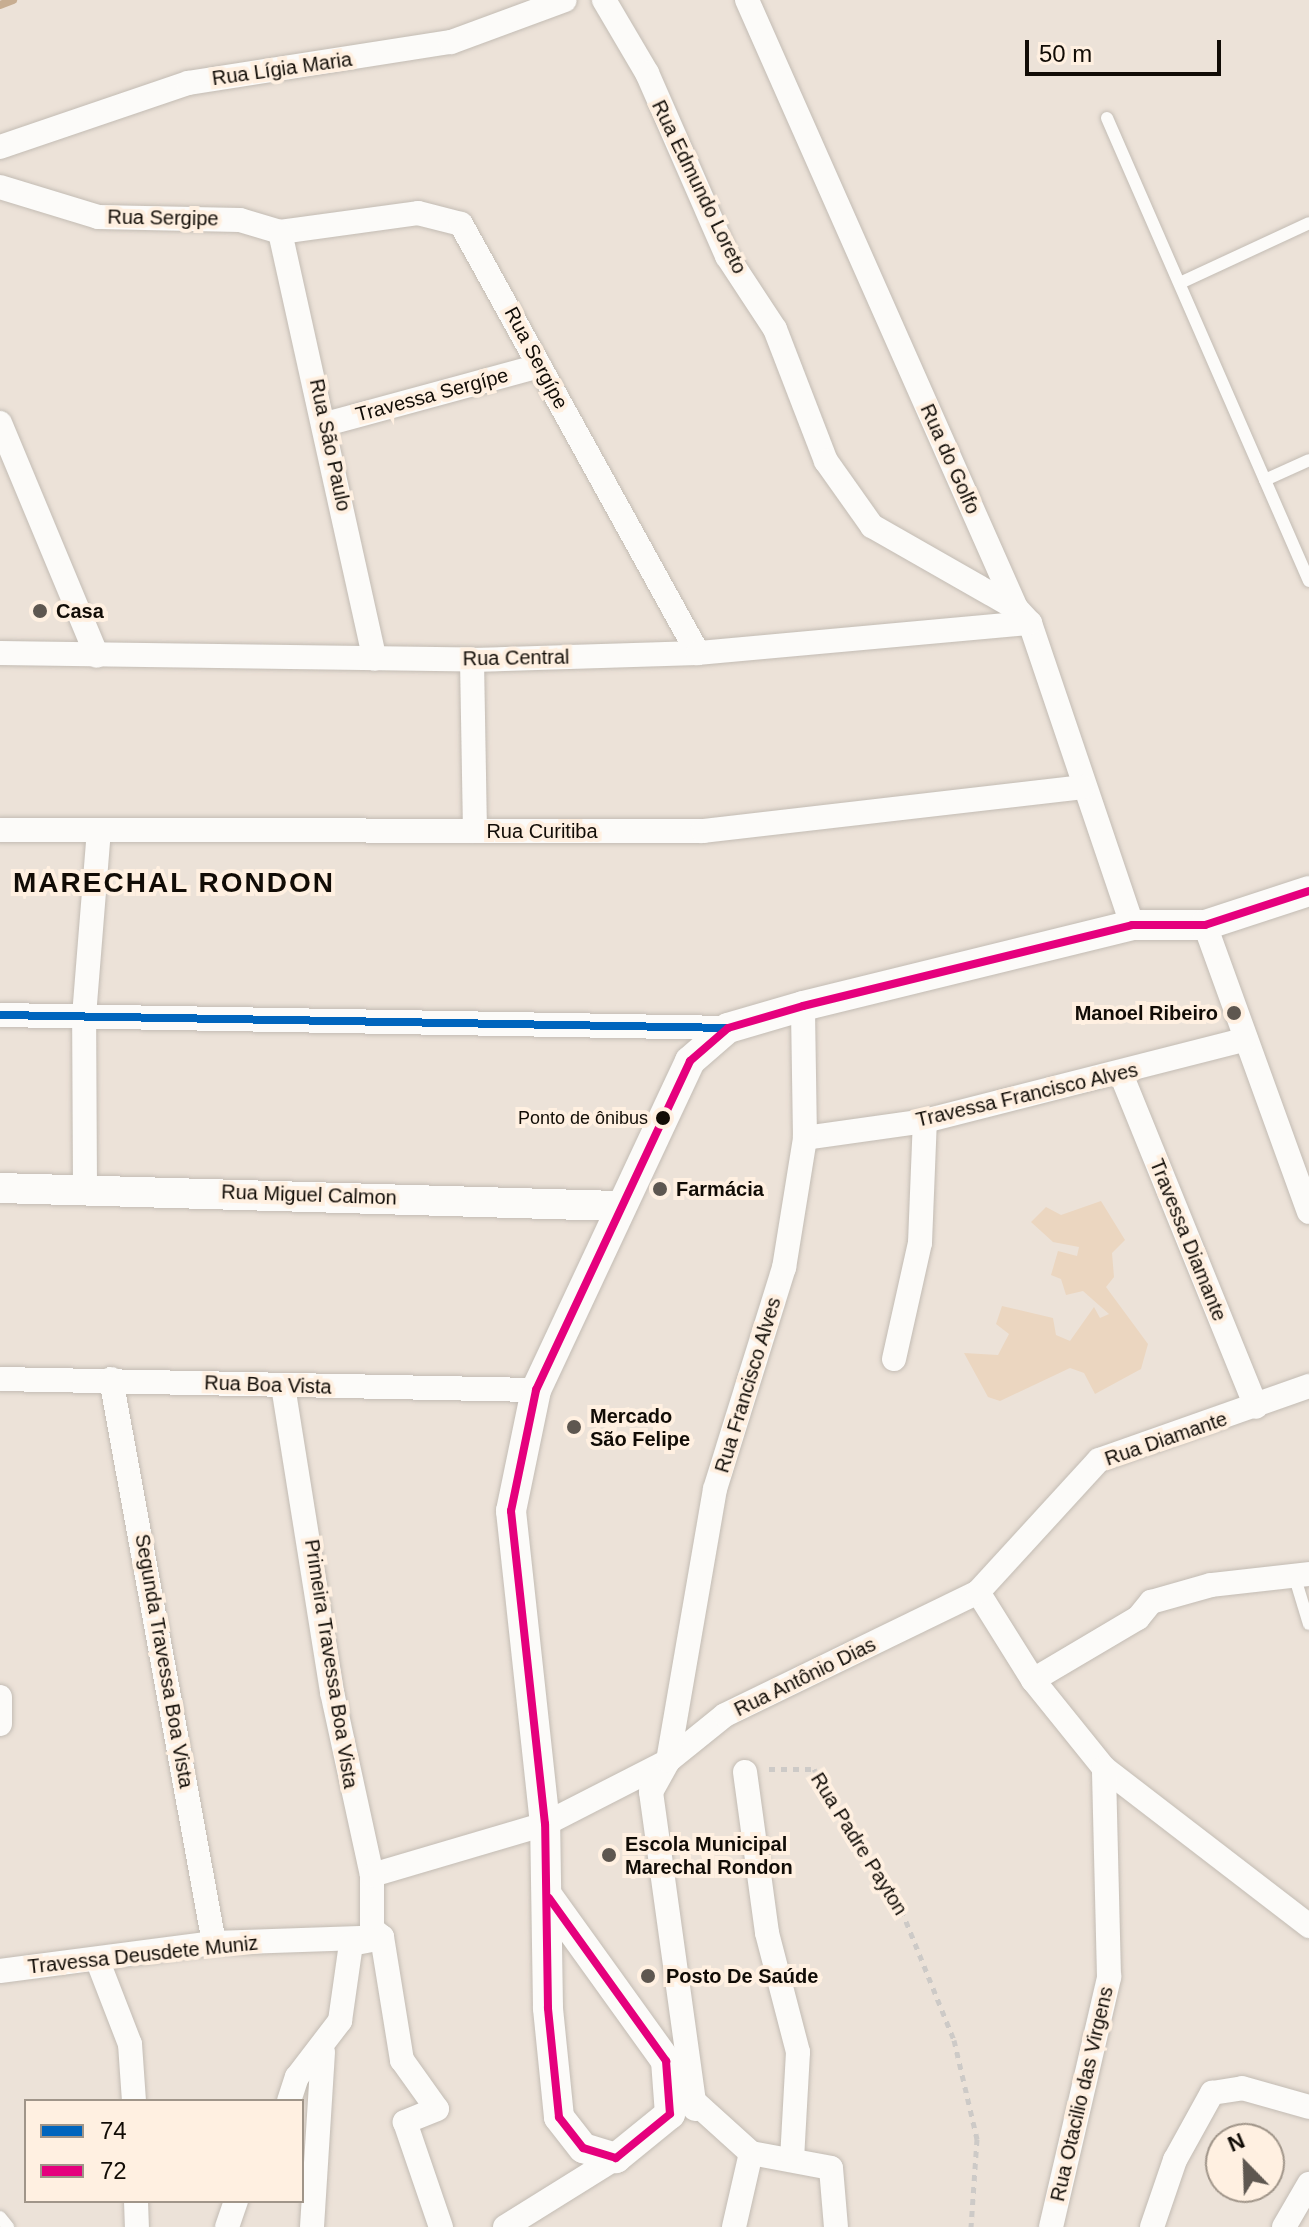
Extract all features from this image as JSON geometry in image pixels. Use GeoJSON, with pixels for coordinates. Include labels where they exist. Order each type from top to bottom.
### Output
{"type":"FeatureCollection","features":[{"type":"Feature","properties":{"kind":"street","name":"Rua Lígia Maria"},"geometry":{"type":"LineString","coordinates":[[0,147],[188,83],[451,42],[565,0]]}},
{"type":"Feature","properties":{"kind":"street","name":"Rua Edmundo Loreto"},"geometry":{"type":"LineString","coordinates":[[604,0],[642,61],[727,256],[775,329],[826,461],[872,526],[1023,616]]}},
{"type":"Feature","properties":{"kind":"street","name":"Rua do Golfo"},"geometry":{"type":"LineString","coordinates":[[747,0],[1023,616],[1132,925]]}},
{"type":"Feature","properties":{"kind":"street","name":"Rua Sergipe"},"geometry":{"type":"LineString","coordinates":[[0,187],[98,217],[240,220],[280,232]]}},
{"type":"Feature","properties":{"kind":"street","name":"Rua Sergípe"},"geometry":{"type":"LineString","coordinates":[[280,232],[418,213],[461,224],[698,653]]}},
{"type":"Feature","properties":{"kind":"street","name":"Rua São Paulo"},"geometry":{"type":"LineString","coordinates":[[280,232],[326,424],[375,659]]}},
{"type":"Feature","properties":{"kind":"street","name":"Travessa Sergípe"},"geometry":{"type":"LineString","coordinates":[[326,424],[539,366]]}},
{"type":"Feature","properties":{"kind":"street"},"geometry":{"type":"LineString","coordinates":[[0,423],[97,656]]}},
{"type":"Feature","properties":{"kind":"street","name":"Rua Central"},"geometry":{"type":"LineString","coordinates":[[0,653],[472,660],[698,653],[1023,616]]}},
{"type":"Feature","properties":{"kind":"street"},"geometry":{"type":"LineString","coordinates":[[472,660],[475,831]]}},
{"type":"Feature","properties":{"kind":"street","name":"Rua Curitiba"},"geometry":{"type":"LineString","coordinates":[[0,830],[703,831],[1082,787]]}},
{"type":"Feature","properties":{"kind":"street"},"geometry":{"type":"LineString","coordinates":[[85,1187],[84,1016],[99,831]]}},
{"type":"Feature","properties":{"kind":"street"},"geometry":{"type":"LineString","coordinates":[[0,1015],[728,1028],[803,1006],[1132,925],[1205,925],[1309,891]]}},
{"type":"Feature","properties":{"kind":"street"},"geometry":{"type":"LineString","coordinates":[[1205,925],[1309,1212]]}},
{"type":"Feature","properties":{"kind":"street","name":"Rua Francisco Alves"},"geometry":{"type":"LineString","coordinates":[[668,1761],[715,1489],[784,1268],[805,1138],[803,1006]]}},
{"type":"Feature","properties":{"kind":"street"},"geometry":{"type":"LineString","coordinates":[[616,2158],[583,2148],[559,2117],[548,2008],[549,1898],[545,1824],[510,1540],[536,1390],[618,1206],[682,1074],[728,1028]]}},
{"type":"Feature","properties":{"kind":"street","name":"Travessa Francisco Alves"},"geometry":{"type":"LineString","coordinates":[[805,1138],[925,1121],[1121,1074],[1246,1039]]}},
{"type":"Feature","properties":{"kind":"street","name":"Travessa Diamante"},"geometry":{"type":"LineString","coordinates":[[1121,1074],[1256,1407]]}},
{"type":"Feature","properties":{"kind":"street"},"geometry":{"type":"LineString","coordinates":[[894,1359],[920,1243],[925,1121]]}},
{"type":"Feature","properties":{"kind":"street","name":"Rua Miguel Calmon"},"geometry":{"type":"LineString","coordinates":[[0,1188],[85,1187],[618,1206]]}},
{"type":"Feature","properties":{"kind":"street","name":"Rua Boa Vista"},"geometry":{"type":"LineString","coordinates":[[0,1379],[536,1390]]}},
{"type":"Feature","properties":{"kind":"street","name":"Segunda Travessa Boa Vista"},"geometry":{"type":"LineString","coordinates":[[111,1379],[214,1943]]}},
{"type":"Feature","properties":{"kind":"street","name":"Primeira Travessa Boa Vista"},"geometry":{"type":"LineString","coordinates":[[283,1386],[332,1692],[372,1875],[372,1929],[382,1937]]}},
{"type":"Feature","properties":{"kind":"street","name":"Rua Diamante"},"geometry":{"type":"LineString","coordinates":[[978,1592],[1099,1460],[1309,1386]]}},
{"type":"Feature","properties":{"kind":"street"},"geometry":{"type":"LineString","coordinates":[[1033,1680],[1138,1618],[1151,1602],[1211,1585],[1302,1576]]}},
{"type":"Feature","properties":{"kind":"street"},"geometry":{"type":"LineString","coordinates":[[978,1592],[1033,1680],[1104,1768],[1309,1926]]}},
{"type":"Feature","properties":{"kind":"street","name":"Rua Antônio Dias"},"geometry":{"type":"LineString","coordinates":[[372,1875],[545,1824],[668,1761],[725,1715],[978,1592]]}},
{"type":"Feature","properties":{"kind":"street"},"geometry":{"type":"LineString","coordinates":[[0,1697],[0,1724]]}},
{"type":"Feature","properties":{"kind":"street"},"geometry":{"type":"LineString","coordinates":[[668,1761],[651,1792],[649,1817],[686,2009],[695,2109]]}},
{"type":"Feature","properties":{"kind":"street","name":"Rua Otacilio das Virgens"},"geometry":{"type":"LineString","coordinates":[[1051,2227],[1109,1977],[1104,1768]]}},
{"type":"Feature","properties":{"kind":"street"},"geometry":{"type":"LineString","coordinates":[[745,1772],[767,1933],[798,2052],[792,2158]]}},
{"type":"Feature","properties":{"kind":"street"},"geometry":{"type":"LineString","coordinates":[[549,1898],[666,2061],[695,2109],[751,2153],[825,2164],[837,2188],[836,2227]]}},
{"type":"Feature","properties":{"kind":"street"},"geometry":{"type":"LineString","coordinates":[[290,2099],[297,2077],[323,2052],[340,2021],[351,1944],[382,1937],[402,2060],[437,2109],[405,2122],[441,2227]]}},
{"type":"Feature","properties":{"kind":"street","name":"Travessa Deusdete Muniz"},"geometry":{"type":"LineString","coordinates":[[0,1971],[214,1943],[382,1937]]}},
{"type":"Feature","properties":{"kind":"street"},"geometry":{"type":"LineString","coordinates":[[97,1959],[130,2044],[134,2099]]}},
{"type":"Feature","properties":{"kind":"street"},"geometry":{"type":"LineString","coordinates":[[312,2227],[323,2052]]}},
{"type":"Feature","properties":{"kind":"street"},"geometry":{"type":"LineString","coordinates":[[505,2227],[616,2158],[670,2114],[666,2061]]}},
{"type":"Feature","properties":{"kind":"street"},"geometry":{"type":"LineString","coordinates":[[1152,2227],[1169,2175],[1212,2093],[1242,2088],[1309,2107]]}},
{"type":"Feature","properties":{"kind":"street"},"geometry":{"type":"LineString","coordinates":[[734,2227],[751,2153]]}},
{"type":"Feature","properties":{"kind":"street"},"geometry":{"type":"LineString","coordinates":[[1284,2227],[1309,2184]]}},
{"type":"Feature","properties":{"kind":"street"},"geometry":{"type":"LineString","coordinates":[[136,2203],[137,2227]]}},
{"type":"Feature","properties":{"kind":"street"},"geometry":{"type":"LineString","coordinates":[[227,2227],[235,2203]]}},
{"type":"Feature","properties":{"kind":"lane"},"geometry":{"type":"LineString","coordinates":[[1107,118],[1309,581]]}},
{"type":"Feature","properties":{"kind":"lane"},"geometry":{"type":"LineString","coordinates":[[1180,283],[1309,223]]}},
{"type":"Feature","properties":{"kind":"lane"},"geometry":{"type":"LineString","coordinates":[[1265,480],[1309,460]]}},
{"type":"Feature","properties":{"kind":"lane"},"geometry":{"type":"LineString","coordinates":[[1302,1576],[1309,1624]]}},
{"type":"Feature","properties":{"kind":"lane"},"geometry":{"type":"LineString","coordinates":[[0,2217],[8,2227]]}},
{"type":"Feature","properties":{"kind":"path","name":"Rua Padre Payton"},"geometry":{"type":"LineString","coordinates":[[745,1772],[810,1766],[897,1899],[954,2040],[979,2163],[971,2227]]}},
{"type":"Feature","properties":{"kind":"shaded area"},"geometry":{"type":"Polygon","coordinates":[[[1101,1201],[1125,1240],[1112,1253],[1114,1277],[1106,1287],[1148,1344],[1141,1369],[1095,1394],[1084,1373],[1070,1368],[1000,1401],[988,1397],[964,1353],[998,1355],[1009,1334],[996,1324],[1002,1306],[1053,1318],[1056,1335],[1070,1341],[1094,1307],[1100,1318],[1109,1314],[1083,1291],[1066,1295],[1061,1279],[1051,1275],[1058,1251],[1077,1256],[1079,1247],[1053,1242],[1031,1222],[1046,1207],[1061,1215],[1101,1201]]]}},
{"type":"Feature","properties":{"kind":"waterway"},"geometry":{"type":"LineString","coordinates":[[0,5],[13,0]]}},
{"type":"Feature","properties":{"kind":"transit line","name":"72"},"geometry":{"type":"LineString","coordinates":[[549,1898],[666,2061],[670,2114],[616,2158],[583,2148],[559,2117],[548,2008],[545,1824],[511,1511],[536,1390],[690,1061],[728,1028],[803,1006],[1132,925],[1205,925],[1309,891]]}},
{"type":"Feature","properties":{"kind":"transit line","name":"74"},"geometry":{"type":"LineString","coordinates":[[0,1015],[728,1028]]}},
{"type":"Feature","properties":{"kind":"place","name":"Casa"},"geometry":{"type":"Point","coordinates":[40,611]}},
{"type":"Feature","properties":{"kind":"place","name":"Manoel Ribeiro"},"geometry":{"type":"Point","coordinates":[1234,1013]}},
{"type":"Feature","properties":{"kind":"place","name":"Ponto de ônibus"},"geometry":{"type":"Point","coordinates":[663,1118]}},
{"type":"Feature","properties":{"kind":"place","name":"Farmácia"},"geometry":{"type":"Point","coordinates":[660,1189]}},
{"type":"Feature","properties":{"kind":"place","name":"Mercado São Felipe"},"geometry":{"type":"Point","coordinates":[574,1427]}},
{"type":"Feature","properties":{"kind":"place","name":"Escola Municipal Marechal Rondon"},"geometry":{"type":"Point","coordinates":[609,1855]}},
{"type":"Feature","properties":{"kind":"place","name":"Posto De Saúde"},"geometry":{"type":"Point","coordinates":[648,1976]}},
{"type":"Feature","properties":{"kind":"district","name":"MARECHAL RONDON"},"geometry":{"type":"Point","coordinates":[174,883]}}]}
